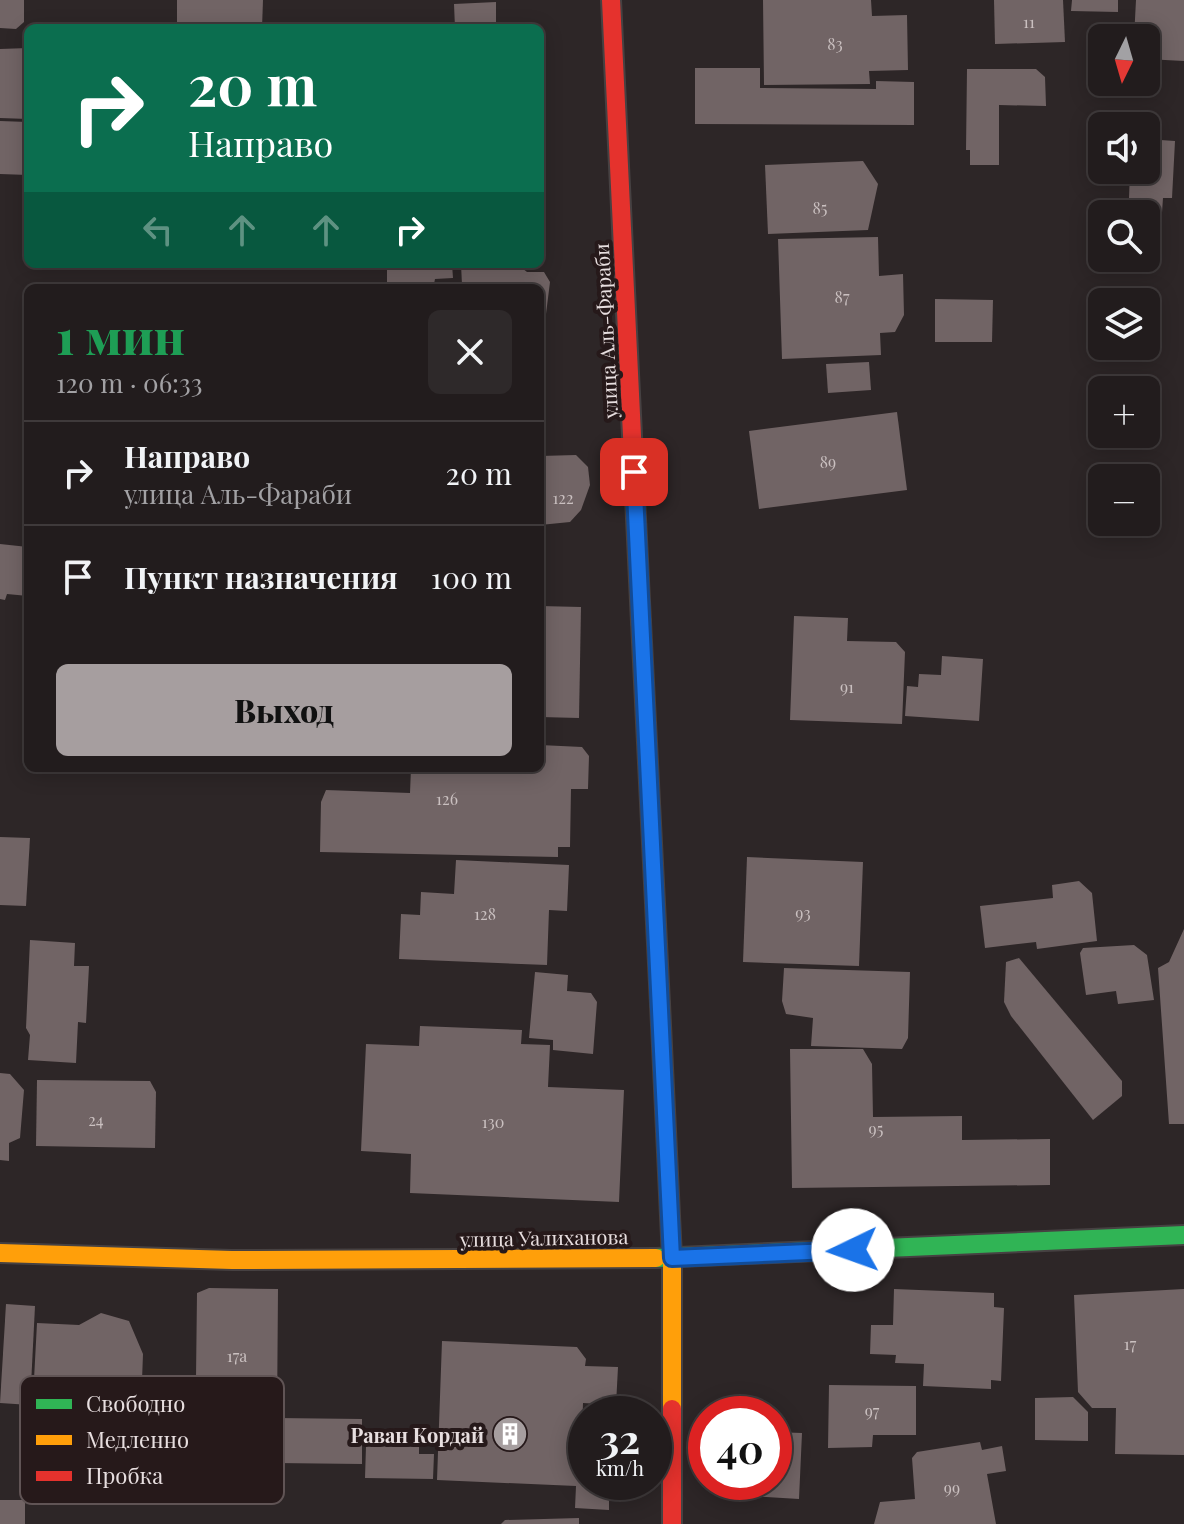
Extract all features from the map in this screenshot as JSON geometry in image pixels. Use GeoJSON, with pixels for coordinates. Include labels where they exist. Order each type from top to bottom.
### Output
{"type":"FeatureCollection","features":[{"type":"Feature","properties":{"kind":"street","name":"улица Аль-Фараби"},"geometry":{"type":"LineString","coordinates":[[611,0],[672,1258],[672,1524]]}},
{"type":"Feature","properties":{"kind":"street","name":"улица Уалиханова"},"geometry":{"type":"LineString","coordinates":[[0,1253],[232,1260],[672,1258],[1184,1235]]}},
{"type":"Feature","properties":{"kind":"building"},"geometry":{"type":"Polygon","coordinates":[[[0,0],[24,0],[24,22],[16,29],[0,28],[0,0]]]}},
{"type":"Feature","properties":{"kind":"building"},"geometry":{"type":"Polygon","coordinates":[[[177,0],[263,0],[262,24],[177,24],[177,0]]]}},
{"type":"Feature","properties":{"kind":"building"},"geometry":{"type":"Polygon","coordinates":[[[763,0],[871,0],[872,16],[907,15],[908,70],[869,71],[870,84],[764,85],[763,0]]]}},
{"type":"Feature","properties":{"kind":"building"},"geometry":{"type":"Polygon","coordinates":[[[994,0],[1063,0],[1065,42],[995,44],[994,0]]]}},
{"type":"Feature","properties":{"kind":"building"},"geometry":{"type":"Polygon","coordinates":[[[1072,0],[1118,0],[1118,12],[1071,11],[1072,0]]]}},
{"type":"Feature","properties":{"kind":"building"},"geometry":{"type":"Polygon","coordinates":[[[1136,0],[1184,0],[1184,61],[1160,60],[1160,24],[1135,24],[1136,0]]]}},
{"type":"Feature","properties":{"kind":"building"},"geometry":{"type":"Polygon","coordinates":[[[496,2],[496,23],[523,24],[455,24],[454,4],[496,2]]]}},
{"type":"Feature","properties":{"kind":"building"},"geometry":{"type":"Polygon","coordinates":[[[24,48],[24,119],[0,118],[0,49],[24,48]]]}},
{"type":"Feature","properties":{"kind":"building"},"geometry":{"type":"Polygon","coordinates":[[[695,68],[760,68],[760,88],[876,89],[876,81],[914,82],[914,125],[695,124],[695,68]]]}},
{"type":"Feature","properties":{"kind":"building"},"geometry":{"type":"Polygon","coordinates":[[[967,69],[1036,69],[1045,77],[1046,106],[999,105],[999,165],[970,165],[970,150],[966,150],[967,69]]]}},
{"type":"Feature","properties":{"kind":"building"},"geometry":{"type":"Polygon","coordinates":[[[0,121],[24,122],[24,175],[0,174],[0,121]]]}},
{"type":"Feature","properties":{"kind":"building"},"geometry":{"type":"Polygon","coordinates":[[[1160,140],[1175,141],[1172,198],[1163,198],[1161,227],[1160,200],[1129,198],[1130,184],[1160,184],[1160,140]]]}},
{"type":"Feature","properties":{"kind":"building"},"geometry":{"type":"Polygon","coordinates":[[[863,161],[878,184],[868,230],[768,234],[765,165],[863,161]]]}},
{"type":"Feature","properties":{"kind":"building"},"geometry":{"type":"Polygon","coordinates":[[[878,237],[879,276],[903,274],[904,315],[895,332],[880,333],[881,355],[782,359],[778,239],[878,237]]]}},
{"type":"Feature","properties":{"kind":"building"},"geometry":{"type":"Polygon","coordinates":[[[387,268],[452,268],[453,278],[435,279],[434,284],[387,284],[387,268]]]}},
{"type":"Feature","properties":{"kind":"building"},"geometry":{"type":"Polygon","coordinates":[[[461,268],[522,268],[527,272],[544,272],[550,282],[546,314],[544,284],[462,284],[461,268]]]}},
{"type":"Feature","properties":{"kind":"building"},"geometry":{"type":"Polygon","coordinates":[[[935,299],[993,300],[992,342],[935,342],[935,299]]]}},
{"type":"Feature","properties":{"kind":"building"},"geometry":{"type":"Polygon","coordinates":[[[869,362],[871,390],[828,393],[826,364],[869,362]]]}},
{"type":"Feature","properties":{"kind":"building"},"geometry":{"type":"Polygon","coordinates":[[[897,412],[907,490],[759,509],[749,431],[897,412]]]}},
{"type":"Feature","properties":{"kind":"building"},"geometry":{"type":"Polygon","coordinates":[[[576,455],[588,467],[590,485],[581,510],[570,522],[544,525],[544,456],[576,455]]]}},
{"type":"Feature","properties":{"kind":"building"},"geometry":{"type":"Polygon","coordinates":[[[0,544],[24,547],[24,596],[7,594],[5,600],[0,599],[0,544]]]}},
{"type":"Feature","properties":{"kind":"building"},"geometry":{"type":"Polygon","coordinates":[[[544,606],[581,607],[579,718],[544,717],[544,606]]]}},
{"type":"Feature","properties":{"kind":"building"},"geometry":{"type":"Polygon","coordinates":[[[794,616],[848,618],[847,641],[896,642],[905,652],[902,724],[790,720],[794,616]]]}},
{"type":"Feature","properties":{"kind":"building"},"geometry":{"type":"Polygon","coordinates":[[[942,656],[983,659],[979,721],[905,716],[907,686],[918,687],[919,674],[941,675],[942,656]]]}},
{"type":"Feature","properties":{"kind":"building"},"geometry":{"type":"Polygon","coordinates":[[[544,745],[582,747],[589,756],[588,789],[571,789],[570,847],[558,847],[558,857],[320,852],[321,802],[326,790],[410,793],[411,772],[544,772],[544,745]]]}},
{"type":"Feature","properties":{"kind":"building"},"geometry":{"type":"Polygon","coordinates":[[[0,837],[30,838],[26,906],[0,905],[0,837]]]}},
{"type":"Feature","properties":{"kind":"building"},"geometry":{"type":"Polygon","coordinates":[[[747,857],[863,862],[859,966],[743,962],[747,857]]]}},
{"type":"Feature","properties":{"kind":"building"},"geometry":{"type":"Polygon","coordinates":[[[456,860],[569,865],[567,911],[549,910],[547,965],[399,959],[401,914],[420,915],[421,892],[454,894],[456,860]]]}},
{"type":"Feature","properties":{"kind":"building"},"geometry":{"type":"Polygon","coordinates":[[[1079,881],[1092,893],[1097,941],[1037,949],[1036,942],[985,948],[980,906],[1053,898],[1052,885],[1079,881]]]}},
{"type":"Feature","properties":{"kind":"building"},"geometry":{"type":"Polygon","coordinates":[[[1184,929],[1184,1124],[1169,1124],[1158,968],[1169,962],[1184,929]]]}},
{"type":"Feature","properties":{"kind":"building"},"geometry":{"type":"Polygon","coordinates":[[[30,940],[75,943],[74,966],[89,966],[86,1023],[78,1022],[76,1063],[28,1060],[30,1035],[26,1028],[30,940]]]}},
{"type":"Feature","properties":{"kind":"building"},"geometry":{"type":"Polygon","coordinates":[[[1134,945],[1147,955],[1154,1000],[1118,1004],[1116,991],[1086,995],[1080,953],[1083,948],[1134,945]]]}},
{"type":"Feature","properties":{"kind":"building"},"geometry":{"type":"Polygon","coordinates":[[[1019,958],[1122,1081],[1122,1096],[1093,1120],[1011,1016],[1004,1002],[1006,962],[1019,958]]]}},
{"type":"Feature","properties":{"kind":"building"},"geometry":{"type":"Polygon","coordinates":[[[784,968],[910,972],[908,1038],[902,1049],[811,1046],[813,1018],[786,1014],[782,1001],[784,968]]]}},
{"type":"Feature","properties":{"kind":"building"},"geometry":{"type":"Polygon","coordinates":[[[535,972],[568,975],[567,991],[591,993],[597,1002],[593,1054],[553,1050],[553,1040],[529,1038],[535,972]]]}},
{"type":"Feature","properties":{"kind":"building"},"geometry":{"type":"Polygon","coordinates":[[[420,1026],[522,1030],[521,1044],[550,1045],[548,1087],[624,1090],[619,1202],[410,1193],[411,1154],[361,1151],[366,1044],[419,1046],[420,1026]]]}},
{"type":"Feature","properties":{"kind":"building"},"geometry":{"type":"Polygon","coordinates":[[[790,1049],[863,1049],[872,1064],[873,1117],[962,1116],[962,1140],[1050,1139],[1050,1185],[792,1188],[790,1049]]]}},
{"type":"Feature","properties":{"kind":"building"},"geometry":{"type":"Polygon","coordinates":[[[0,1073],[10,1074],[24,1090],[20,1138],[9,1143],[9,1161],[0,1160],[0,1073]]]}},
{"type":"Feature","properties":{"kind":"building"},"geometry":{"type":"Polygon","coordinates":[[[37,1080],[150,1081],[156,1092],[155,1148],[36,1146],[37,1080]]]}},
{"type":"Feature","properties":{"kind":"building"},"geometry":{"type":"Polygon","coordinates":[[[209,1288],[278,1289],[277,1376],[196,1376],[197,1293],[209,1288]]]}},
{"type":"Feature","properties":{"kind":"building"},"geometry":{"type":"Polygon","coordinates":[[[894,1289],[994,1293],[994,1307],[1004,1308],[1001,1381],[991,1380],[991,1389],[923,1386],[924,1364],[895,1363],[896,1355],[870,1354],[871,1325],[893,1325],[894,1289]]]}},
{"type":"Feature","properties":{"kind":"building"},"geometry":{"type":"Polygon","coordinates":[[[1184,1289],[1184,1455],[1115,1454],[1116,1408],[1092,1408],[1078,1392],[1074,1295],[1184,1289]]]}},
{"type":"Feature","properties":{"kind":"building"},"geometry":{"type":"Polygon","coordinates":[[[6,1304],[35,1306],[31,1376],[20,1376],[20,1404],[0,1403],[6,1304]]]}},
{"type":"Feature","properties":{"kind":"building"},"geometry":{"type":"Polygon","coordinates":[[[101,1313],[129,1321],[143,1354],[142,1376],[34,1376],[37,1323],[79,1325],[101,1313]]]}},
{"type":"Feature","properties":{"kind":"building","name":"Раван Кордай"},"geometry":{"type":"Polygon","coordinates":[[[442,1341],[577,1347],[586,1359],[585,1366],[618,1367],[616,1396],[568,1396],[568,1486],[437,1480],[442,1341]]]}},
{"type":"Feature","properties":{"kind":"building"},"geometry":{"type":"Polygon","coordinates":[[[829,1385],[916,1386],[916,1435],[873,1435],[872,1447],[828,1448],[829,1385]]]}},
{"type":"Feature","properties":{"kind":"building"},"geometry":{"type":"Polygon","coordinates":[[[1073,1397],[1088,1412],[1088,1441],[1035,1440],[1035,1398],[1073,1397]]]}},
{"type":"Feature","properties":{"kind":"building"},"geometry":{"type":"Polygon","coordinates":[[[284,1418],[362,1419],[362,1464],[284,1463],[284,1418]]]}},
{"type":"Feature","properties":{"kind":"building"},"geometry":{"type":"Polygon","coordinates":[[[792,1433],[802,1433],[799,1499],[792,1499],[792,1433]]]}},
{"type":"Feature","properties":{"kind":"building"},"geometry":{"type":"Polygon","coordinates":[[[980,1442],[982,1450],[1002,1446],[1006,1471],[987,1474],[996,1524],[874,1524],[880,1502],[915,1499],[912,1458],[917,1452],[980,1442]]]}},
{"type":"Feature","properties":{"kind":"building"},"geometry":{"type":"Polygon","coordinates":[[[366,1446],[419,1447],[419,1454],[434,1454],[433,1479],[365,1478],[366,1446]]]}},
{"type":"Feature","properties":{"kind":"building"},"geometry":{"type":"Polygon","coordinates":[[[0,1500],[20,1500],[20,1504],[25,1504],[25,1524],[0,1524],[0,1500]]]}},
{"type":"Feature","properties":{"kind":"building","name":"Раван Кордай"},"geometry":{"type":"Polygon","coordinates":[[[575,1500],[609,1500],[609,1510],[575,1508],[575,1500]]]}},
{"type":"Feature","properties":{"kind":"building"},"geometry":{"type":"Polygon","coordinates":[[[579,1518],[579,1524],[501,1524],[505,1520],[579,1518]]]}},
{"type":"Feature","properties":{"kind":"traffic: fast"},"geometry":{"type":"LineString","coordinates":[[641,622],[660,1004]]}},
{"type":"Feature","properties":{"kind":"traffic: fast"},"geometry":{"type":"LineString","coordinates":[[656,1258],[1184,1235]]}},
{"type":"Feature","properties":{"kind":"traffic: slow"},"geometry":{"type":"LineString","coordinates":[[660,1004],[672,1258],[672,1396]]}},
{"type":"Feature","properties":{"kind":"traffic: slow"},"geometry":{"type":"LineString","coordinates":[[0,1253],[232,1260],[656,1258]]}},
{"type":"Feature","properties":{"kind":"traffic: jam"},"geometry":{"type":"LineString","coordinates":[[611,0],[641,622]]}},
{"type":"Feature","properties":{"kind":"traffic: jam"},"geometry":{"type":"LineString","coordinates":[[672,1500],[672,1524]]}},
{"type":"Feature","properties":{"kind":"place","name":"Раван Кордай"},"geometry":{"type":"Point","coordinates":[510,1434]}},
{"type":"Feature","properties":{"kind":"route"},"geometry":{"type":"LineString","coordinates":[[634,472],[672,1258],[853,1250]]}}]}
